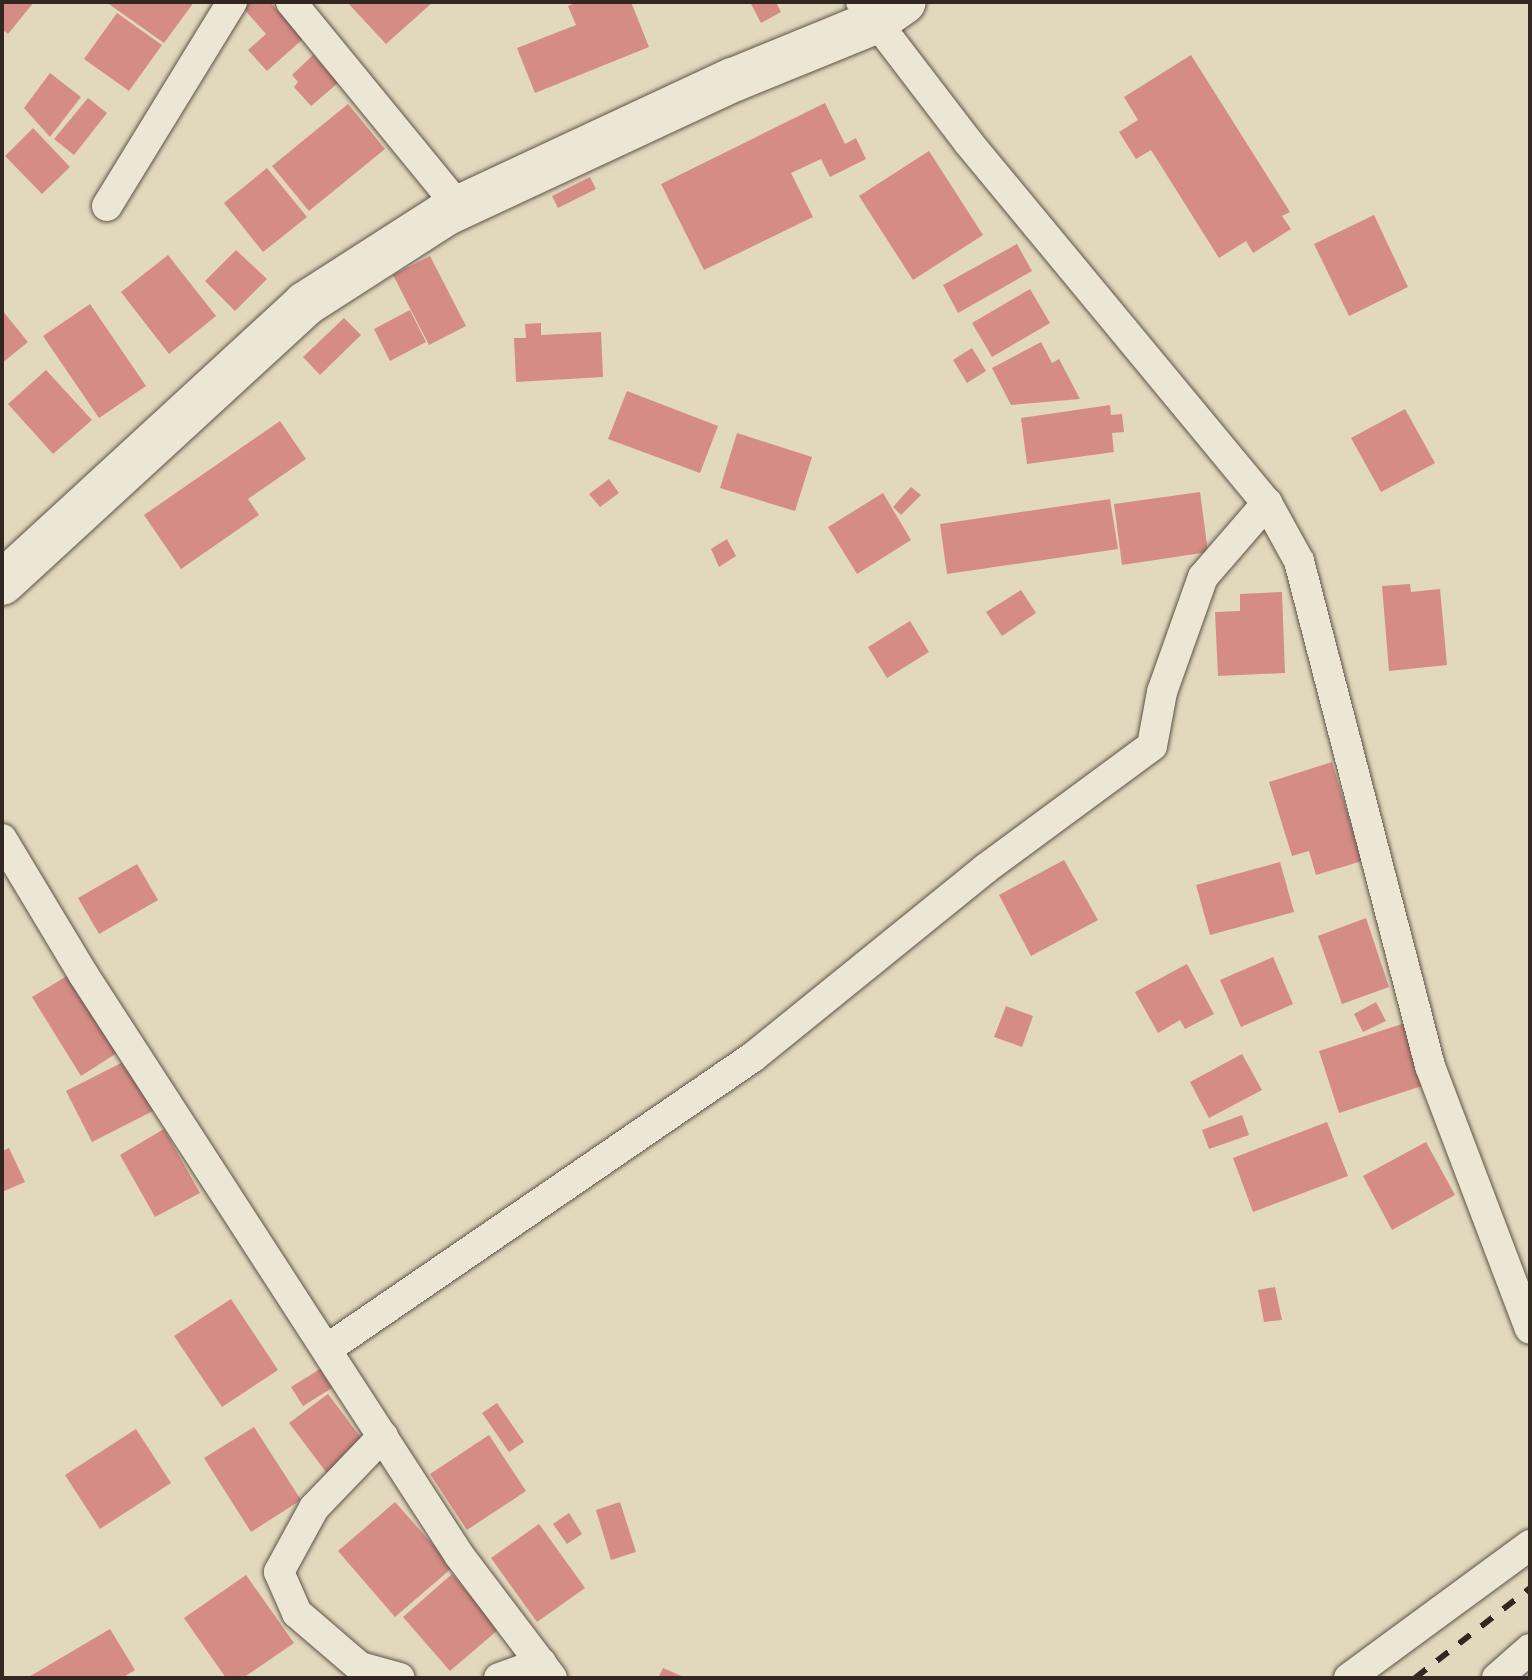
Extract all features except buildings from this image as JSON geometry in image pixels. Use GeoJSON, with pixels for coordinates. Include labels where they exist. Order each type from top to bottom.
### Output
{"type":"FeatureCollection","features":[{"type":"Feature","properties":{"kind":"street"},"geometry":{"type":"LineString","coordinates":[[107,206],[232,2]]}},
{"type":"Feature","properties":{"kind":"street"},"geometry":{"type":"LineString","coordinates":[[291,2],[459,207]]}},
{"type":"Feature","properties":{"kind":"street"},"geometry":{"type":"LineString","coordinates":[[2,583],[305,304],[459,207],[880,9],[1267,503],[1299,561],[1430,1066],[1530,1329]]}},
{"type":"Feature","properties":{"kind":"street"},"geometry":{"type":"LineString","coordinates":[[327,1349],[753,1057],[985,869],[1152,746],[1162,692],[1203,577],[1267,503]]}},
{"type":"Feature","properties":{"kind":"street"},"geometry":{"type":"LineString","coordinates":[[2,839],[83,974],[459,1555],[547,1671],[499,1678]]}},
{"type":"Feature","properties":{"kind":"street"},"geometry":{"type":"LineString","coordinates":[[383,1436],[314,1508],[279,1572],[297,1613],[360,1667],[400,1678]]}},
{"type":"Feature","properties":{"kind":"street"},"geometry":{"type":"LineString","coordinates":[[1349,1678],[1530,1545]]}},
{"type":"Feature","properties":{"kind":"street"},"geometry":{"type":"LineString","coordinates":[[1497,1678],[1530,1649]]}},
{"type":"Feature","properties":{"kind":"railway"},"geometry":{"type":"LineString","coordinates":[[1415,1678],[1530,1588]]}}]}
